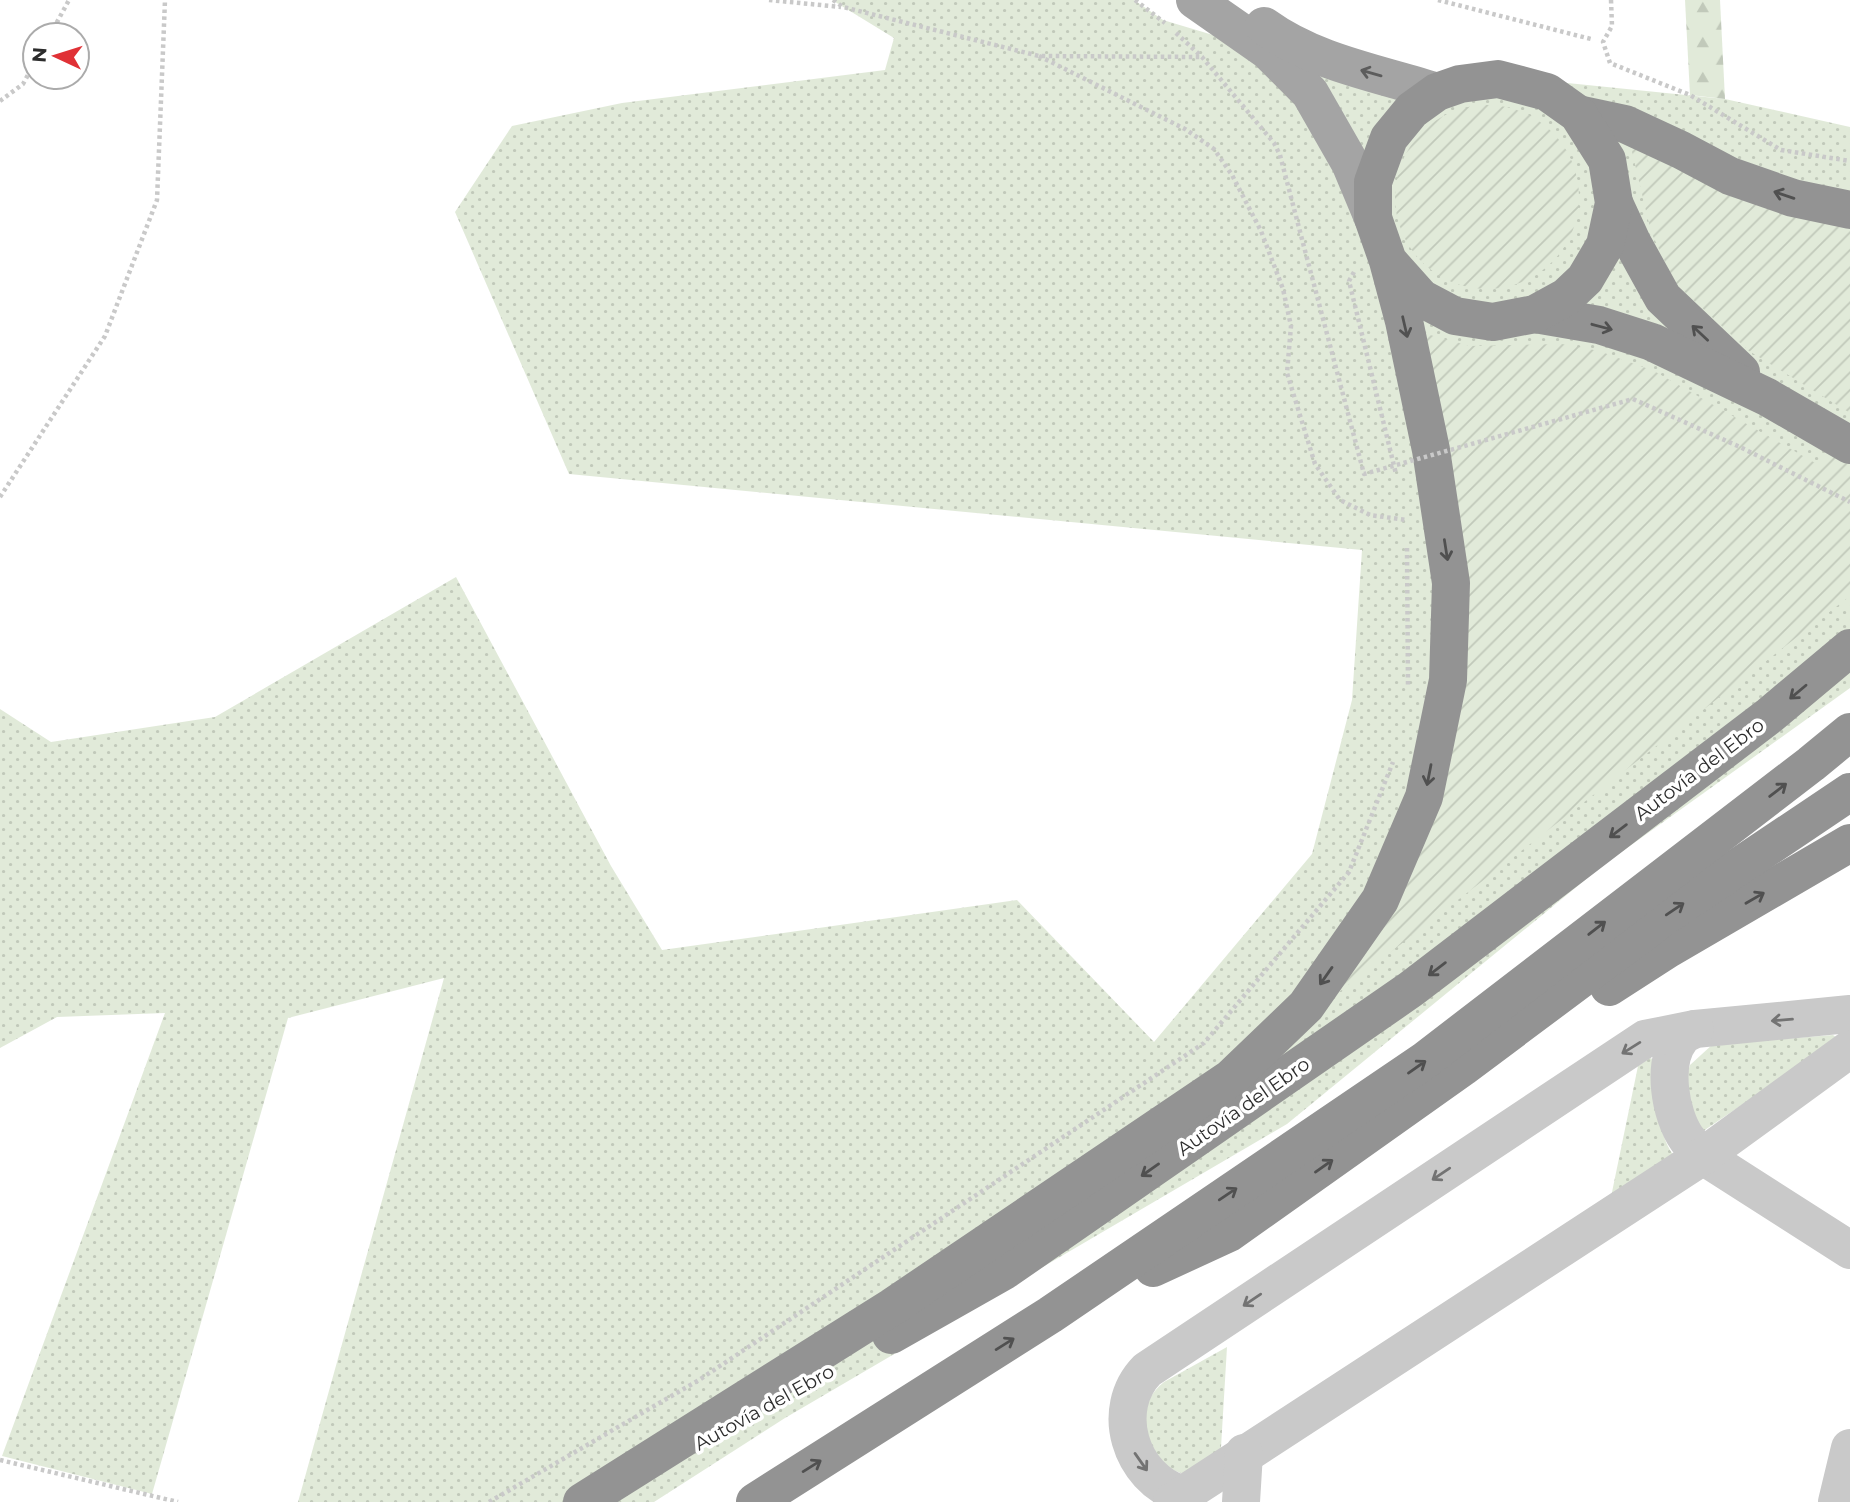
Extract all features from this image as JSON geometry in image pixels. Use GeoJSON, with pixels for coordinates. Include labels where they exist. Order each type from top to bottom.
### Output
{"type":"FeatureCollection","features":[{"type":"Feature","properties":{"kind":"highway"},"geometry":{"type":"LineString","coordinates":[[582,1502],[892,1307],[1231,1078],[1306,1006],[1380,900],[1424,797],[1448,680],[1451,583],[1431,450],[1404,321],[1379,236],[1373,182],[1389,138],[1412,110],[1437,92],[1460,84],[1499,79],[1547,92],[1578,114],[1607,160],[1614,203],[1632,243],[1663,298],[1767,397]]}},
{"type":"Feature","properties":{"kind":"highway"},"geometry":{"type":"LineString","coordinates":[[1578,114],[1625,124],[1742,181],[1793,198],[1850,211]]}},
{"type":"Feature","properties":{"kind":"highway"},"geometry":{"type":"LineString","coordinates":[[1535,314],[1566,297],[1585,279],[1605,245],[1614,203]]}},
{"type":"Feature","properties":{"kind":"highway"},"geometry":{"type":"LineString","coordinates":[[1379,236],[1422,298],[1455,316],[1493,321],[1535,314],[1599,325],[1652,342],[1767,397],[1850,445]]}},
{"type":"Feature","properties":{"kind":"highway","name":"Autovía del Ebro"},"geometry":{"type":"LineString","coordinates":[[595,1502],[1004,1271],[1411,989],[1770,715],[1850,648]]}},
{"type":"Feature","properties":{"kind":"highway"},"geometry":{"type":"LineString","coordinates":[[755,1502],[1050,1315],[1424,1061],[1850,732]]}},
{"type":"Feature","properties":{"kind":"highway"},"geometry":{"type":"LineString","coordinates":[[1050,1315],[1229,1233],[1463,1067],[1665,916],[1850,792]]}},
{"type":"Feature","properties":{"kind":"highway"},"geometry":{"type":"LineString","coordinates":[[1463,1067],[1555,1021],[1668,948],[1850,843]]}},
{"type":"Feature","properties":{"kind":"main road"},"geometry":{"type":"LineString","coordinates":[[1195,0],[1268,51],[1310,93],[1350,163],[1379,236]]}},
{"type":"Feature","properties":{"kind":"main road"},"geometry":{"type":"LineString","coordinates":[[1227,0],[1282,39],[1308,53],[1437,92]]}},
{"type":"Feature","properties":{"kind":"lane"},"geometry":{"type":"LineString","coordinates":[[1850,1014],[1695,1029],[1645,1039],[1634,1046],[1147,1370],[1136,1381],[1129,1398],[1129,1436],[1143,1467],[1177,1498],[1703,1156],[1850,1049]]}},
{"type":"Feature","properties":{"kind":"lane"},"geometry":{"type":"LineString","coordinates":[[1695,1029],[1681,1037],[1674,1055],[1669,1095],[1675,1115],[1688,1140],[1703,1156],[1850,1250]]}},
{"type":"Feature","properties":{"kind":"lane"},"geometry":{"type":"LineString","coordinates":[[1837,1502],[1850,1448]]}},
{"type":"Feature","properties":{"kind":"lane"},"geometry":{"type":"LineString","coordinates":[[1241,1502],[1244,1453]]}},
{"type":"Feature","properties":{"kind":"path"},"geometry":{"type":"LineString","coordinates":[[58,21],[69,0]]}},
{"type":"Feature","properties":{"kind":"path"},"geometry":{"type":"LineString","coordinates":[[0,497],[105,335],[157,200],[165,0]]}},
{"type":"Feature","properties":{"kind":"path"},"geometry":{"type":"LineString","coordinates":[[769,0],[843,7],[1039,56],[1185,128],[1214,149],[1232,175],[1261,231],[1283,289],[1291,326],[1287,373],[1315,464],[1340,500],[1370,515],[1407,520]]}},
{"type":"Feature","properties":{"kind":"path"},"geometry":{"type":"LineString","coordinates":[[833,0],[843,7]]}},
{"type":"Feature","properties":{"kind":"path"},"geometry":{"type":"LineString","coordinates":[[1135,0],[1163,20],[1202,57],[1274,143],[1280,155],[1364,474],[1633,399],[1740,447],[1850,502]]}},
{"type":"Feature","properties":{"kind":"path"},"geometry":{"type":"LineString","coordinates":[[1438,0],[1591,39]]}},
{"type":"Feature","properties":{"kind":"path"},"geometry":{"type":"LineString","coordinates":[[1611,0],[1612,26],[1603,42],[1610,62],[1690,95],[1781,150],[1850,161]]}},
{"type":"Feature","properties":{"kind":"path"},"geometry":{"type":"LineString","coordinates":[[1039,56],[1202,57]]}},
{"type":"Feature","properties":{"kind":"path"},"geometry":{"type":"LineString","coordinates":[[0,101],[21,85]]}},
{"type":"Feature","properties":{"kind":"path"},"geometry":{"type":"LineString","coordinates":[[1379,236],[1349,281],[1397,480]]}},
{"type":"Feature","properties":{"kind":"path"},"geometry":{"type":"LineString","coordinates":[[1404,507],[1407,534]]}},
{"type":"Feature","properties":{"kind":"path"},"geometry":{"type":"LineString","coordinates":[[1407,547],[1408,695]]}},
{"type":"Feature","properties":{"kind":"path"},"geometry":{"type":"LineString","coordinates":[[489,1502],[699,1380],[1204,1043],[1349,872],[1394,760]]}},
{"type":"Feature","properties":{"kind":"path"},"geometry":{"type":"LineString","coordinates":[[0,1460],[178,1502]]}},
{"type":"Feature","properties":{"kind":"green space"},"geometry":{"type":"Polygon","coordinates":[[[832,0],[1134,0],[1163,20],[1276,54],[1425,90],[1528,79],[1725,99],[1850,127],[1850,688],[1602,866],[1287,1124],[785,1418],[654,1502],[298,1502],[444,978],[288,1018],[152,1494],[2,1456],[165,1013],[57,1017],[0,1048],[0,709],[51,742],[215,717],[456,577],[611,866],[662,950],[1017,900],[1154,1042],[1312,854],[1352,700],[1362,550],[569,474],[455,212],[512,126],[622,103],[885,70],[894,38],[832,0]]]}},
{"type":"Feature","properties":{"kind":"green space"},"geometry":{"type":"Polygon","coordinates":[[[1685,0],[1720,0],[1725,99],[1690,95],[1685,0]]]}},
{"type":"Feature","properties":{"kind":"green space"},"geometry":{"type":"Polygon","coordinates":[[[1487,105],[1522,112],[1552,132],[1572,162],[1579,197],[1572,232],[1552,262],[1522,282],[1487,289],[1452,282],[1422,262],[1402,232],[1395,197],[1402,162],[1422,132],[1452,112],[1487,105]]]}},
{"type":"Feature","properties":{"kind":"green space"},"geometry":{"type":"Polygon","coordinates":[[[1629,139],[1850,226],[1850,413],[1749,351],[1675,283],[1651,232],[1629,139]]]}},
{"type":"Feature","properties":{"kind":"green space"},"geometry":{"type":"Polygon","coordinates":[[[1423,333],[1470,346],[1562,344],[1599,351],[1654,371],[1817,464],[1850,432],[1850,596],[1312,1013],[1442,770],[1423,333]]]}},
{"type":"Feature","properties":{"kind":"green space"},"geometry":{"type":"Polygon","coordinates":[[[1833,1035],[1839,1039],[1696,1136],[1681,1094],[1690,1065],[1713,1044],[1833,1035]]]}},
{"type":"Feature","properties":{"kind":"green space"},"geometry":{"type":"Polygon","coordinates":[[[1650,1058],[1656,1060],[1660,1122],[1674,1156],[1611,1197],[1638,1066],[1650,1058]]]}},
{"type":"Feature","properties":{"kind":"green space"},"geometry":{"type":"Polygon","coordinates":[[[1227,1347],[1220,1464],[1200,1473],[1184,1474],[1150,1455],[1146,1416],[1150,1398],[1164,1382],[1227,1347]]]}}]}
